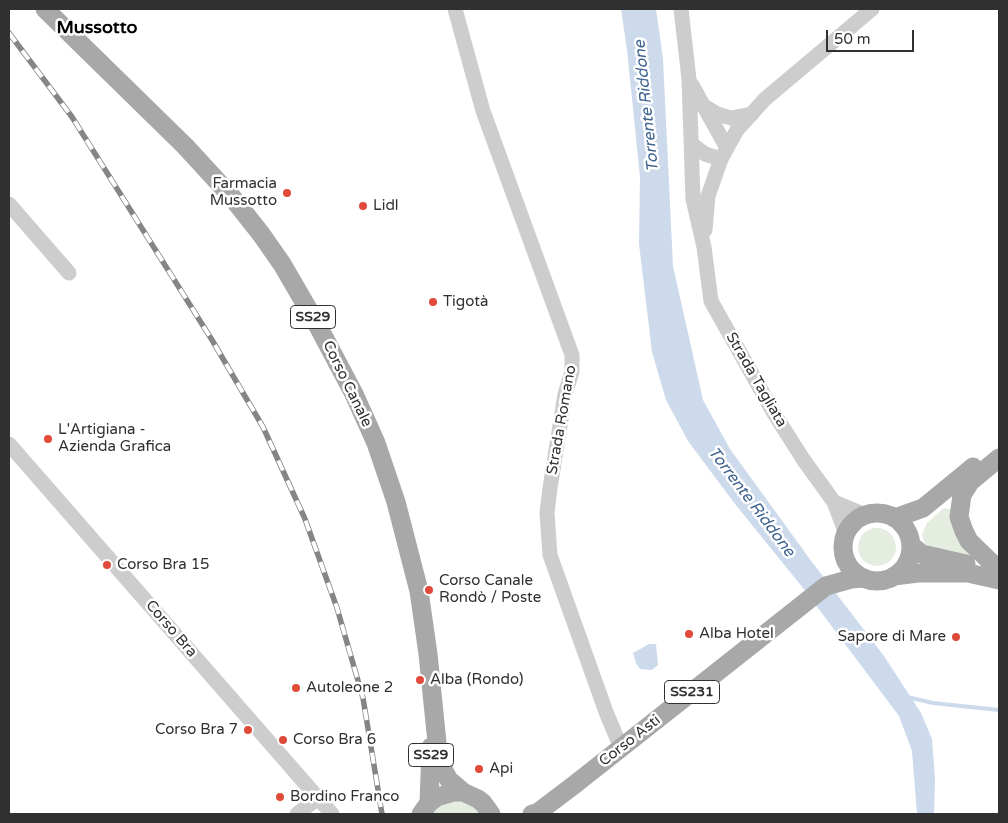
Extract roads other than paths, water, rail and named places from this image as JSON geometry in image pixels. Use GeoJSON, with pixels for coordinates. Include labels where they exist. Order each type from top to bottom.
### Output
{"type":"FeatureCollection","features":[{"type":"Feature","properties":{"kind":"main road","name":"Corso Canale"},"geometry":{"type":"LineString","coordinates":[[45,9],[185,146],[231,196],[282,264],[318,326],[354,394],[376,443],[396,502],[418,591],[439,762],[449,780],[463,792]]}},
{"type":"Feature","properties":{"kind":"main road"},"geometry":{"type":"LineString","coordinates":[[895,518],[924,508],[999,446]]}},
{"type":"Feature","properties":{"kind":"main road"},"geometry":{"type":"LineString","coordinates":[[999,458],[970,482],[962,495],[960,517],[969,541],[999,570]]}},
{"type":"Feature","properties":{"kind":"main road"},"geometry":{"type":"LineString","coordinates":[[894,576],[907,563],[910,554],[910,542],[924,508]]}},
{"type":"Feature","properties":{"kind":"main road"},"geometry":{"type":"LineString","coordinates":[[865,515],[885,514],[895,518],[901,524],[910,542],[922,554],[953,562],[999,570]]}},
{"type":"Feature","properties":{"kind":"main road","name":"SS231"},"geometry":{"type":"LineString","coordinates":[[829,584],[844,542],[857,520],[865,515]]}},
{"type":"Feature","properties":{"kind":"main road"},"geometry":{"type":"LineString","coordinates":[[844,542],[850,568],[864,578]]}},
{"type":"Feature","properties":{"kind":"main road"},"geometry":{"type":"LineString","coordinates":[[894,576],[918,573],[968,573],[999,580]]}},
{"type":"Feature","properties":{"kind":"main road","name":"SS231"},"geometry":{"type":"LineString","coordinates":[[829,584],[864,578],[884,580],[894,576]]}},
{"type":"Feature","properties":{"kind":"main road","name":"Corso Asti"},"geometry":{"type":"LineString","coordinates":[[532,814],[537,813],[574,785],[829,584]]}},
{"type":"Feature","properties":{"kind":"main road","name":"Corso Canale"},"geometry":{"type":"LineString","coordinates":[[425,809],[433,706]]}},
{"type":"Feature","properties":{"kind":"main road","name":"Corso Asti"},"geometry":{"type":"LineString","coordinates":[[542,814],[574,785]]}},
{"type":"Feature","properties":{"kind":"main road","name":"SS29"},"geometry":{"type":"LineString","coordinates":[[425,809],[445,794],[463,792],[478,799],[495,813]]}},
{"type":"Feature","properties":{"kind":"street","name":"Strada Romano"},"geometry":{"type":"LineString","coordinates":[[455,9],[483,111],[572,356],[572,372],[565,394],[547,514],[550,555],[606,712],[621,748]]}},
{"type":"Feature","properties":{"kind":"street","name":"Strada Tagliata"},"geometry":{"type":"LineString","coordinates":[[681,9],[690,79],[693,199],[704,247],[711,301],[775,415],[803,459],[834,502],[844,542]]}},
{"type":"Feature","properties":{"kind":"street","name":"Strada Tagliata"},"geometry":{"type":"LineString","coordinates":[[704,247],[708,196],[724,154],[738,130],[765,99],[872,9]]}},
{"type":"Feature","properties":{"kind":"street","name":"Strada Tagliata"},"geometry":{"type":"LineString","coordinates":[[690,79],[724,154]]}},
{"type":"Feature","properties":{"kind":"street"},"geometry":{"type":"LineString","coordinates":[[703,106],[717,114],[731,118],[752,114]]}},
{"type":"Feature","properties":{"kind":"street"},"geometry":{"type":"LineString","coordinates":[[692,145],[705,154],[724,154]]}},
{"type":"Feature","properties":{"kind":"street"},"geometry":{"type":"LineString","coordinates":[[9,204],[69,273]]}},
{"type":"Feature","properties":{"kind":"street","name":"Corso Bra"},"geometry":{"type":"LineString","coordinates":[[9,444],[332,814]]}},
{"type":"Feature","properties":{"kind":"street"},"geometry":{"type":"LineString","coordinates":[[834,502],[865,515]]}},
{"type":"Feature","properties":{"kind":"street"},"geometry":{"type":"LineString","coordinates":[[297,814],[318,798]]}},
{"type":"Feature","properties":{"kind":"water","name":"Torrente Riddone"},"geometry":{"type":"Polygon","coordinates":[[[621,9],[656,9],[663,59],[673,266],[703,400],[730,449],[809,558],[884,656],[921,713],[932,739],[935,779],[934,814],[917,814],[912,751],[899,716],[803,588],[735,504],[688,441],[666,400],[652,352],[639,244],[640,177],[621,9]]]}},
{"type":"Feature","properties":{"kind":"water"},"geometry":{"type":"Polygon","coordinates":[[[649,644],[656,644],[658,665],[652,670],[640,669],[633,653],[649,644]]]}},
{"type":"Feature","properties":{"kind":"waterway"},"geometry":{"type":"LineString","coordinates":[[907,697],[933,703],[999,710]]}},
{"type":"Feature","properties":{"kind":"railway"},"geometry":{"type":"LineString","coordinates":[[9,33],[72,117],[212,340],[263,427],[305,519],[337,608],[363,698],[382,814]]}},
{"type":"Feature","properties":{"kind":"place","name":"Farmacia Mussotto"},"geometry":{"type":"Point","coordinates":[287,193]}},
{"type":"Feature","properties":{"kind":"place","name":"Lidl"},"geometry":{"type":"Point","coordinates":[363,206]}},
{"type":"Feature","properties":{"kind":"place","name":"Tigotà"},"geometry":{"type":"Point","coordinates":[433,302]}},
{"type":"Feature","properties":{"kind":"place","name":"L'Artigiana - Azienda Grafica"},"geometry":{"type":"Point","coordinates":[48,439]}},
{"type":"Feature","properties":{"kind":"place","name":"Corso Bra 15"},"geometry":{"type":"Point","coordinates":[107,565]}},
{"type":"Feature","properties":{"kind":"place","name":"Corso Canale Rondò / Poste"},"geometry":{"type":"Point","coordinates":[429,590]}},
{"type":"Feature","properties":{"kind":"place","name":"Alba Hotel"},"geometry":{"type":"Point","coordinates":[689,634]}},
{"type":"Feature","properties":{"kind":"place","name":"Sapore di Mare"},"geometry":{"type":"Point","coordinates":[956,637]}},
{"type":"Feature","properties":{"kind":"place","name":"Alba (Rondo)"},"geometry":{"type":"Point","coordinates":[420,680]}},
{"type":"Feature","properties":{"kind":"place","name":"Autoleone 2"},"geometry":{"type":"Point","coordinates":[296,688]}},
{"type":"Feature","properties":{"kind":"place","name":"Corso Bra 7"},"geometry":{"type":"Point","coordinates":[248,730]}},
{"type":"Feature","properties":{"kind":"place","name":"Corso Bra 6"},"geometry":{"type":"Point","coordinates":[283,740]}},
{"type":"Feature","properties":{"kind":"place","name":"Api"},"geometry":{"type":"Point","coordinates":[479,769]}},
{"type":"Feature","properties":{"kind":"place","name":"Bordino Franco"},"geometry":{"type":"Point","coordinates":[280,797]}},
{"type":"Feature","properties":{"kind":"district","name":"Mussotto"},"geometry":{"type":"Point","coordinates":[97,28]}}]}
